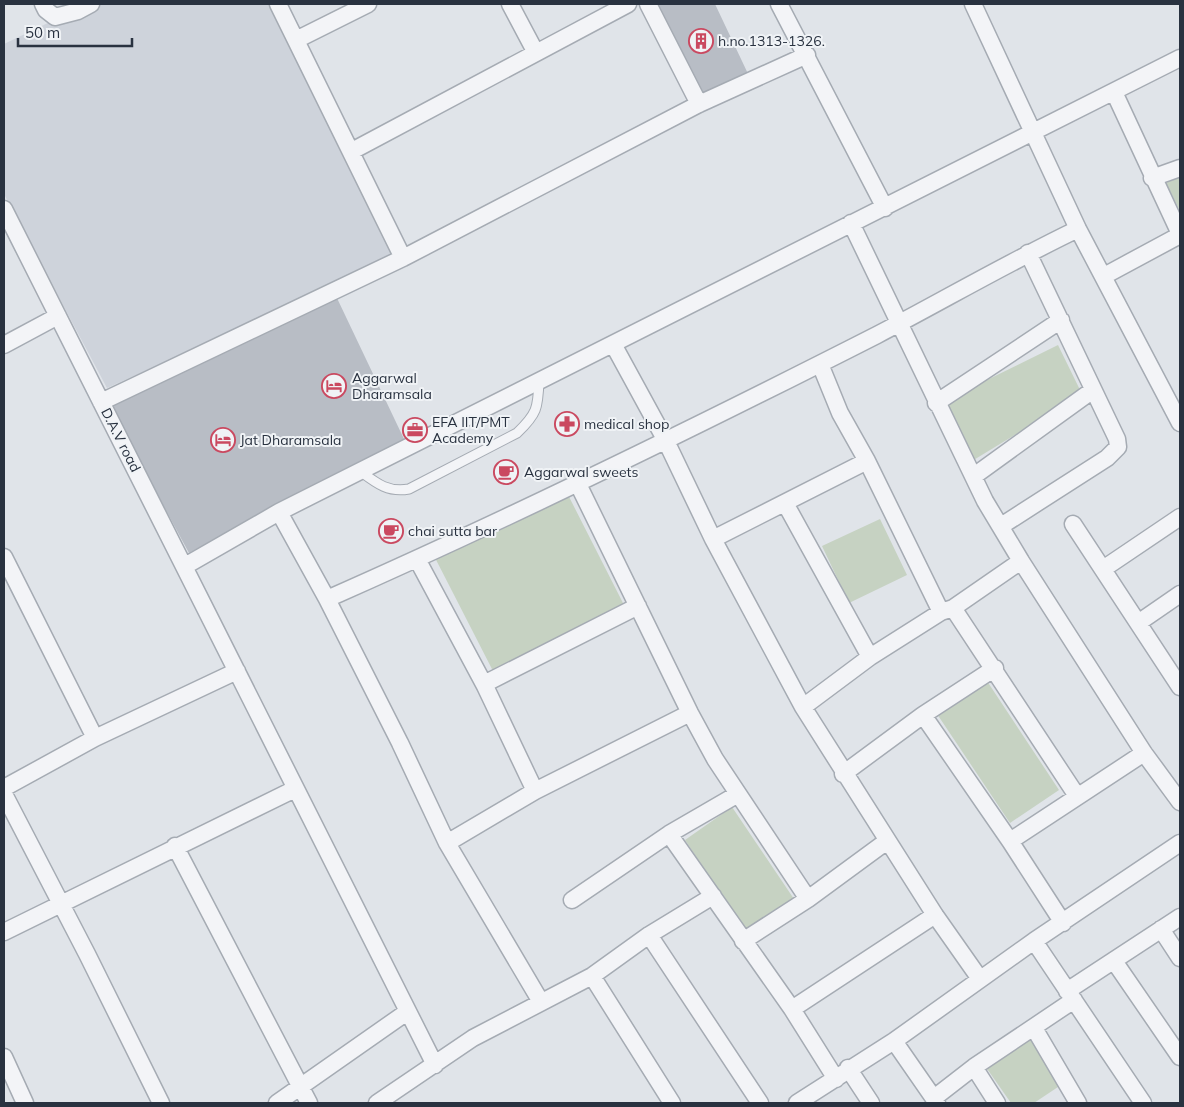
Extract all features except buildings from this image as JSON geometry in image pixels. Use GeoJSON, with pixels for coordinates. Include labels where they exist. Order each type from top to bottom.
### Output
{"type":"FeatureCollection","features":[{"type":"Feature","properties":{"kind":"street"},"geometry":{"type":"LineString","coordinates":[[44,4],[54,17],[78,11],[91,4]]}},
{"type":"Feature","properties":{"kind":"street"},"geometry":{"type":"LineString","coordinates":[[278,4],[403,258]]}},
{"type":"Feature","properties":{"kind":"street"},"geometry":{"type":"LineString","coordinates":[[296,40],[368,4]]}},
{"type":"Feature","properties":{"kind":"street"},"geometry":{"type":"LineString","coordinates":[[510,4],[536,53]]}},
{"type":"Feature","properties":{"kind":"street"},"geometry":{"type":"LineString","coordinates":[[352,151],[628,4]]}},
{"type":"Feature","properties":{"kind":"street"},"geometry":{"type":"LineString","coordinates":[[648,4],[699,104]]}},
{"type":"Feature","properties":{"kind":"street"},"geometry":{"type":"LineString","coordinates":[[779,4],[885,208]]}},
{"type":"Feature","properties":{"kind":"street"},"geometry":{"type":"LineString","coordinates":[[973,4],[1078,229],[1180,423]]}},
{"type":"Feature","properties":{"kind":"street"},"geometry":{"type":"LineString","coordinates":[[101,402],[403,258],[699,104],[807,55]]}},
{"type":"Feature","properties":{"kind":"street"},"geometry":{"type":"LineString","coordinates":[[185,566],[279,512],[1180,58]]}},
{"type":"Feature","properties":{"kind":"street"},"geometry":{"type":"LineString","coordinates":[[1104,276],[1180,235],[1152,178],[1114,92]]}},
{"type":"Feature","properties":{"kind":"street"},"geometry":{"type":"LineString","coordinates":[[1152,178],[1180,168]]}},
{"type":"Feature","properties":{"kind":"street","name":"D.A.V road"},"geometry":{"type":"LineString","coordinates":[[4,209],[185,566],[295,789],[378,948],[407,1012],[435,1065]]}},
{"type":"Feature","properties":{"kind":"street"},"geometry":{"type":"LineString","coordinates":[[851,223],[900,323],[936,403],[1001,526],[1021,561],[1144,753],[1175,783],[1180,802]]}},
{"type":"Feature","properties":{"kind":"street"},"geometry":{"type":"LineString","coordinates":[[327,599],[417,559],[666,441],[900,323],[1028,253],[1078,229]]}},
{"type":"Feature","properties":{"kind":"street"},"geometry":{"type":"LineString","coordinates":[[1001,526],[1114,454],[1118,447],[1117,439],[1028,253]]}},
{"type":"Feature","properties":{"kind":"street"},"geometry":{"type":"LineString","coordinates":[[4,345],[58,316]]}},
{"type":"Feature","properties":{"kind":"street"},"geometry":{"type":"LineString","coordinates":[[936,403],[1061,320]]}},
{"type":"Feature","properties":{"kind":"street"},"geometry":{"type":"LineString","coordinates":[[613,344],[666,441],[712,539],[803,707],[843,774],[935,915],[980,979]]}},
{"type":"Feature","properties":{"kind":"street"},"geometry":{"type":"LineString","coordinates":[[820,364],[840,413],[947,610],[995,668],[1077,796]]}},
{"type":"Feature","properties":{"kind":"street"},"geometry":{"type":"LineString","coordinates":[[974,476],[1093,390]]}},
{"type":"Feature","properties":{"kind":"street"},"geometry":{"type":"LineString","coordinates":[[712,539],[867,461]]}},
{"type":"Feature","properties":{"kind":"street"},"geometry":{"type":"LineString","coordinates":[[577,482],[690,713],[738,794],[808,899]]}},
{"type":"Feature","properties":{"kind":"street"},"geometry":{"type":"LineString","coordinates":[[785,503],[870,657]]}},
{"type":"Feature","properties":{"kind":"street"},"geometry":{"type":"LineString","coordinates":[[279,512],[327,599],[400,743],[446,843],[541,1002]]}},
{"type":"Feature","properties":{"kind":"street"},"geometry":{"type":"LineString","coordinates":[[1103,569],[1180,517]]}},
{"type":"Feature","properties":{"kind":"street"},"geometry":{"type":"LineString","coordinates":[[1073,524],[1180,687]]}},
{"type":"Feature","properties":{"kind":"street"},"geometry":{"type":"LineString","coordinates":[[4,557],[95,738]]}},
{"type":"Feature","properties":{"kind":"street"},"geometry":{"type":"LineString","coordinates":[[417,559],[484,684],[535,791]]}},
{"type":"Feature","properties":{"kind":"street"},"geometry":{"type":"LineString","coordinates":[[803,707],[870,657],[947,610],[1021,561]]}},
{"type":"Feature","properties":{"kind":"street"},"geometry":{"type":"LineString","coordinates":[[1138,623],[1180,594]]}},
{"type":"Feature","properties":{"kind":"street"},"geometry":{"type":"LineString","coordinates":[[484,684],[638,606]]}},
{"type":"Feature","properties":{"kind":"street"},"geometry":{"type":"LineString","coordinates":[[843,774],[923,716],[995,668]]}},
{"type":"Feature","properties":{"kind":"street"},"geometry":{"type":"LineString","coordinates":[[4,788],[95,738],[237,671]]}},
{"type":"Feature","properties":{"kind":"street"},"geometry":{"type":"LineString","coordinates":[[446,843],[535,791],[690,713]]}},
{"type":"Feature","properties":{"kind":"street"},"geometry":{"type":"LineString","coordinates":[[923,716],[1010,841],[1062,923]]}},
{"type":"Feature","properties":{"kind":"street"},"geometry":{"type":"LineString","coordinates":[[1010,841],[1144,753]]}},
{"type":"Feature","properties":{"kind":"street"},"geometry":{"type":"LineString","coordinates":[[4,932],[295,789]]}},
{"type":"Feature","properties":{"kind":"street"},"geometry":{"type":"LineString","coordinates":[[4,794],[161,1103]]}},
{"type":"Feature","properties":{"kind":"street"},"geometry":{"type":"LineString","coordinates":[[572,900],[669,834],[738,794]]}},
{"type":"Feature","properties":{"kind":"street"},"geometry":{"type":"LineString","coordinates":[[669,834],[792,1009],[842,1074],[871,1103]]}},
{"type":"Feature","properties":{"kind":"street"},"geometry":{"type":"LineString","coordinates":[[743,941],[808,899],[887,841]]}},
{"type":"Feature","properties":{"kind":"street"},"geometry":{"type":"LineString","coordinates":[[797,1103],[894,1041],[980,979],[1180,844]]}},
{"type":"Feature","properties":{"kind":"street"},"geometry":{"type":"LineString","coordinates":[[176,846],[309,1103]]}},
{"type":"Feature","properties":{"kind":"street"},"geometry":{"type":"LineString","coordinates":[[377,1103],[473,1038],[592,976],[649,935],[713,896]]}},
{"type":"Feature","properties":{"kind":"street"},"geometry":{"type":"LineString","coordinates":[[792,1009],[935,915]]}},
{"type":"Feature","properties":{"kind":"street"},"geometry":{"type":"LineString","coordinates":[[894,1041],[936,1101],[974,1067],[1034,1028],[1070,995],[1114,961],[1180,918]]}},
{"type":"Feature","properties":{"kind":"street"},"geometry":{"type":"LineString","coordinates":[[1162,929],[1180,958]]}},
{"type":"Feature","properties":{"kind":"street"},"geometry":{"type":"LineString","coordinates":[[649,935],[760,1103]]}},
{"type":"Feature","properties":{"kind":"street"},"geometry":{"type":"LineString","coordinates":[[1034,942],[1143,1103]]}},
{"type":"Feature","properties":{"kind":"street"},"geometry":{"type":"LineString","coordinates":[[1114,961],[1180,1057]]}},
{"type":"Feature","properties":{"kind":"street"},"geometry":{"type":"LineString","coordinates":[[592,976],[672,1103]]}},
{"type":"Feature","properties":{"kind":"street"},"geometry":{"type":"LineString","coordinates":[[277,1103],[407,1012]]}},
{"type":"Feature","properties":{"kind":"street"},"geometry":{"type":"LineString","coordinates":[[1034,1028],[1074,1102]]}},
{"type":"Feature","properties":{"kind":"street"},"geometry":{"type":"LineString","coordinates":[[4,1057],[25,1103]]}},
{"type":"Feature","properties":{"kind":"street"},"geometry":{"type":"LineString","coordinates":[[974,1067],[997,1103]]}},
{"type":"Feature","properties":{"kind":"lane"},"geometry":{"type":"LineString","coordinates":[[360,471],[387,488],[398,491],[409,489],[517,433],[532,420],[538,408],[539,381]]}},
{"type":"Feature","properties":{"kind":"shaded area"},"geometry":{"type":"Polygon","coordinates":[[[98,4],[273,4],[398,257],[107,388],[4,194],[4,44],[52,21],[98,4]]]}},
{"type":"Feature","properties":{"kind":"green space"},"geometry":{"type":"Polygon","coordinates":[[[1180,177],[1180,211],[1166,183],[1180,177]]]}},
{"type":"Feature","properties":{"kind":"green space"},"geometry":{"type":"Polygon","coordinates":[[[1058,345],[1082,394],[972,461],[942,402],[1058,345]]]}},
{"type":"Feature","properties":{"kind":"green space"},"geometry":{"type":"Polygon","coordinates":[[[562,483],[624,605],[493,671],[431,550],[562,483]]]}},
{"type":"Feature","properties":{"kind":"green space"},"geometry":{"type":"Polygon","coordinates":[[[880,519],[907,575],[849,603],[822,546],[880,519]]]}},
{"type":"Feature","properties":{"kind":"green space"},"geometry":{"type":"Polygon","coordinates":[[[987,681],[1059,790],[1010,823],[937,714],[987,681]]]}},
{"type":"Feature","properties":{"kind":"green space"},"geometry":{"type":"Polygon","coordinates":[[[732,807],[796,902],[748,934],[685,840],[732,807]]]}},
{"type":"Feature","properties":{"kind":"green space"},"geometry":{"type":"Polygon","coordinates":[[[1029,1031],[1064,1083],[1034,1103],[1011,1103],[983,1063],[1029,1031]]]}},
{"type":"Feature","properties":{"kind":"place","name":"h.no.1313-1326."},"geometry":{"type":"Point","coordinates":[701,41]}},
{"type":"Feature","properties":{"kind":"place","name":"Aggarwal Dharamsala"},"geometry":{"type":"Point","coordinates":[334,386]}},
{"type":"Feature","properties":{"kind":"place","name":"medical shop"},"geometry":{"type":"Point","coordinates":[567,424]}},
{"type":"Feature","properties":{"kind":"place","name":"EFA IIT/PMT Academy"},"geometry":{"type":"Point","coordinates":[415,430]}},
{"type":"Feature","properties":{"kind":"place","name":"Jat Dharamsala"},"geometry":{"type":"Point","coordinates":[223,440]}},
{"type":"Feature","properties":{"kind":"place","name":"Aggarwal sweets"},"geometry":{"type":"Point","coordinates":[506,472]}},
{"type":"Feature","properties":{"kind":"place","name":"chai sutta bar"},"geometry":{"type":"Point","coordinates":[391,531]}}]}
